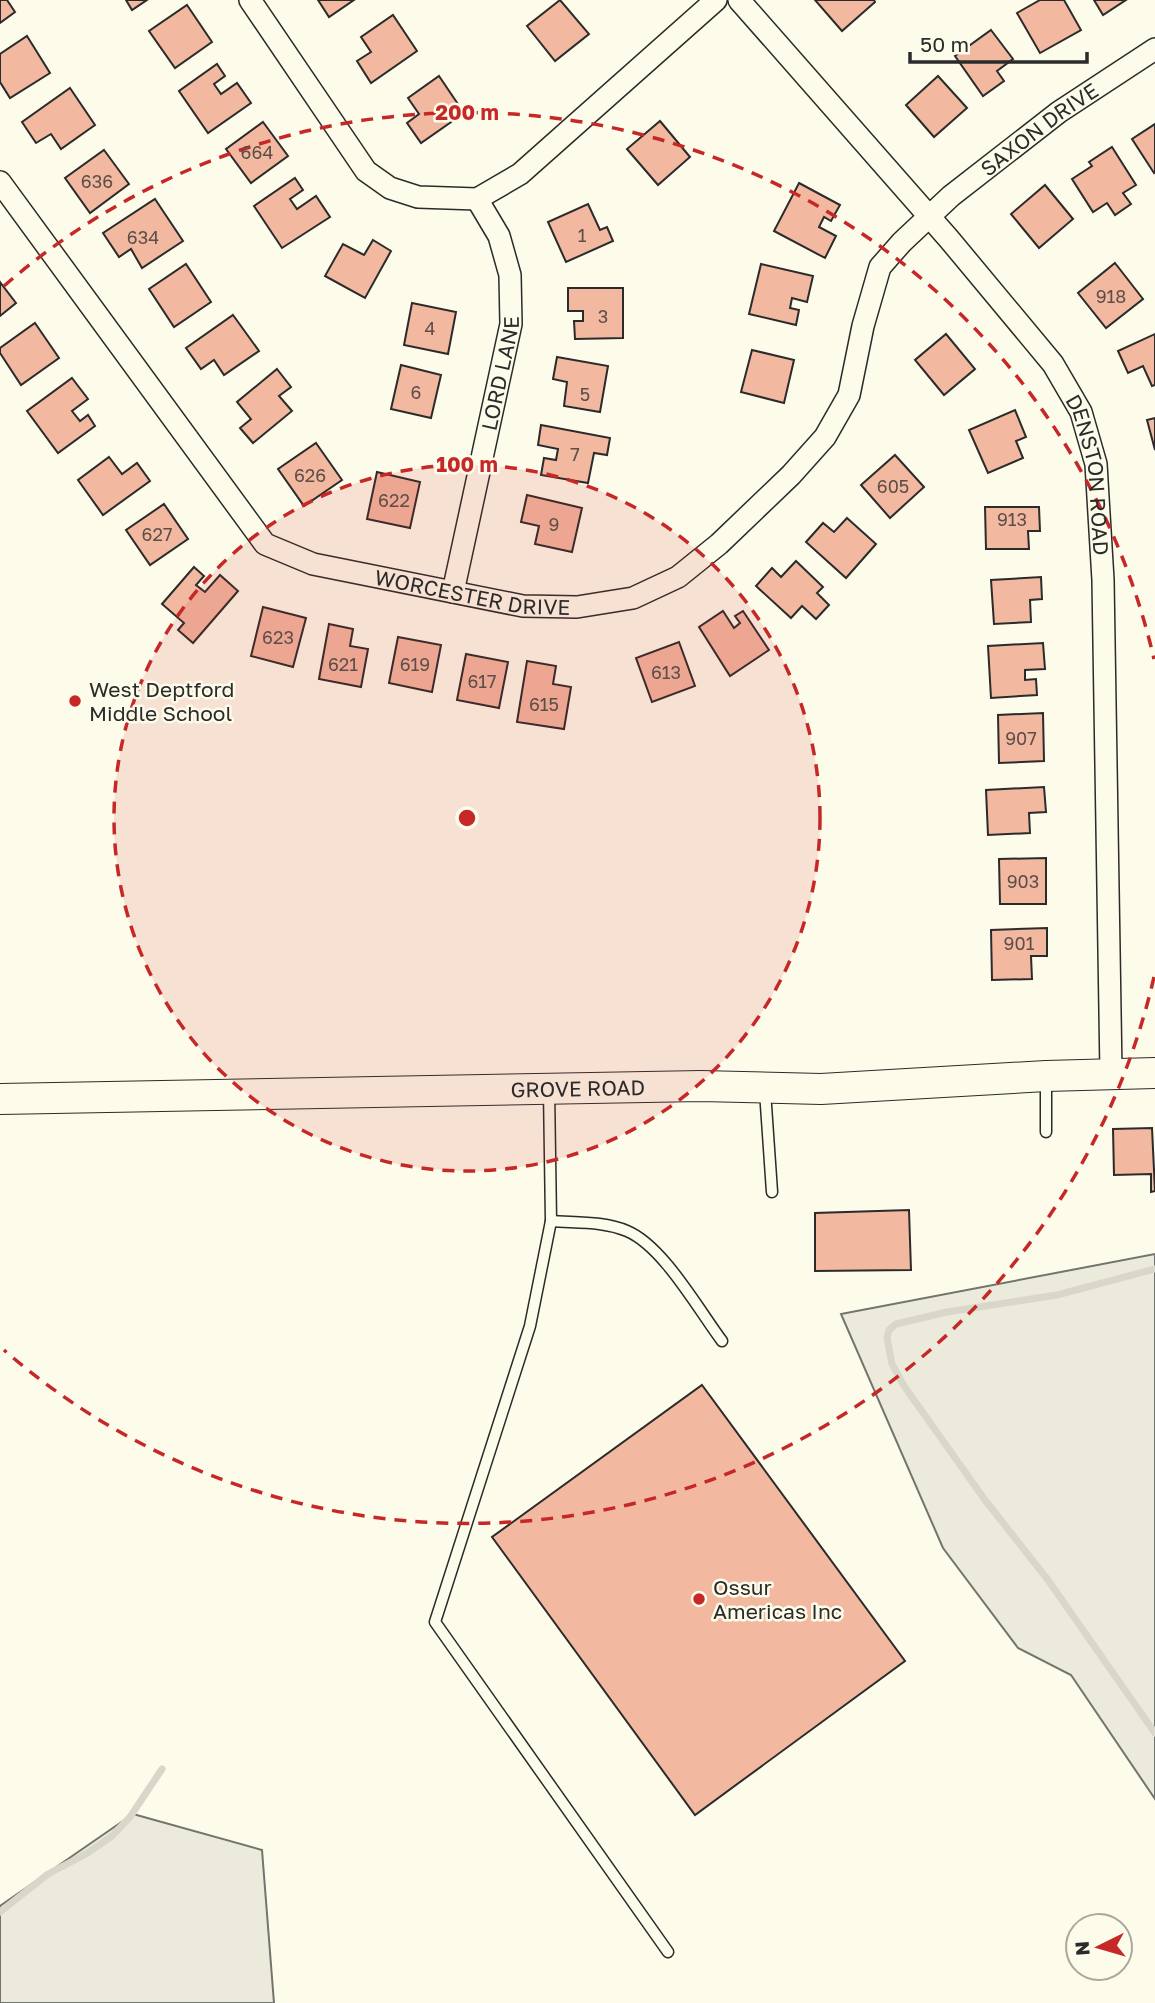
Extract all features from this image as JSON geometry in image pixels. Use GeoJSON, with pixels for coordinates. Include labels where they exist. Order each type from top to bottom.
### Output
{"type":"FeatureCollection","features":[{"type":"Feature","properties":{"kind":"main road","name":"GROVE ROAD"},"geometry":{"type":"LineString","coordinates":[[0,1099],[701,1086],[821,1089],[1046,1076],[1155,1073]]}},
{"type":"Feature","properties":{"kind":"street"},"geometry":{"type":"LineString","coordinates":[[250,0],[366,171],[390,188],[418,197],[477,199],[520,174],[716,0]]}},
{"type":"Feature","properties":{"kind":"street","name":"DENSTON ROAD"},"geometry":{"type":"LineString","coordinates":[[739,0],[1052,364],[1082,412],[1096,464],[1103,594],[1111,1073]]}},
{"type":"Feature","properties":{"kind":"street","name":"SAXON DRIVE"},"geometry":{"type":"LineString","coordinates":[[928,217],[1059,112],[1155,49]]}},
{"type":"Feature","properties":{"kind":"street","name":"WORCESTER DRIVE"},"geometry":{"type":"LineString","coordinates":[[0,182],[265,544],[313,564],[523,606],[577,607],[633,598],[678,577],[719,544],[825,437],[849,395],[863,326],[880,267],[928,217]]}},
{"type":"Feature","properties":{"kind":"street","name":"LORD LANE"},"geometry":{"type":"LineString","coordinates":[[453,592],[511,324],[510,275],[499,236],[477,199]]}},
{"type":"Feature","properties":{"kind":"lane"},"geometry":{"type":"LineString","coordinates":[[1046,1076],[1046,1132]]}},
{"type":"Feature","properties":{"kind":"lane"},"geometry":{"type":"LineString","coordinates":[[764,1088],[772,1192]]}},
{"type":"Feature","properties":{"kind":"lane"},"geometry":{"type":"LineString","coordinates":[[549,1090],[551,1221],[528,1332],[435,1622],[668,1952]]}},
{"type":"Feature","properties":{"kind":"lane"},"geometry":{"type":"LineString","coordinates":[[551,1221],[597,1224],[626,1231],[652,1248],[722,1341]]}},
{"type":"Feature","properties":{"kind":"shaded area"},"geometry":{"type":"Polygon","coordinates":[[[1155,1254],[1155,1799],[1071,1675],[1018,1648],[943,1548],[841,1314],[1155,1254]]]}},
{"type":"Feature","properties":{"kind":"shaded area"},"geometry":{"type":"Polygon","coordinates":[[[133,1814],[262,1850],[274,2003],[0,2003],[0,1906],[133,1814]]]}},
{"type":"Feature","properties":{"kind":"building"},"geometry":{"type":"Polygon","coordinates":[[[0,0],[7,0],[15,12],[0,23],[0,0]]]}},
{"type":"Feature","properties":{"kind":"building"},"geometry":{"type":"Polygon","coordinates":[[[126,0],[147,0],[132,10],[126,0]]]}},
{"type":"Feature","properties":{"kind":"building"},"geometry":{"type":"Polygon","coordinates":[[[318,0],[354,0],[329,17],[318,0]]]}},
{"type":"Feature","properties":{"kind":"building"},"geometry":{"type":"Polygon","coordinates":[[[560,0],[589,34],[555,61],[527,26],[560,0]]]}},
{"type":"Feature","properties":{"kind":"building"},"geometry":{"type":"Polygon","coordinates":[[[815,0],[874,0],[875,2],[842,31],[815,0]]]}},
{"type":"Feature","properties":{"kind":"building"},"geometry":{"type":"Polygon","coordinates":[[[1040,0],[1064,0],[1081,30],[1040,53],[1017,13],[1040,0]]]}},
{"type":"Feature","properties":{"kind":"building"},"geometry":{"type":"Polygon","coordinates":[[[1094,0],[1126,0],[1103,15],[1094,0]]]}},
{"type":"Feature","properties":{"kind":"building"},"geometry":{"type":"Polygon","coordinates":[[[187,5],[212,42],[175,68],[149,31],[187,5]]]}},
{"type":"Feature","properties":{"kind":"building"},"geometry":{"type":"Polygon","coordinates":[[[393,15],[417,51],[371,83],[357,61],[371,52],[361,37],[393,15]]]}},
{"type":"Feature","properties":{"kind":"building"},"geometry":{"type":"Polygon","coordinates":[[[991,30],[1013,59],[997,71],[1004,81],[983,96],[955,56],[991,30]]]}},
{"type":"Feature","properties":{"kind":"building"},"geometry":{"type":"Polygon","coordinates":[[[27,36],[50,73],[10,98],[0,82],[0,54],[27,36]]]}},
{"type":"Feature","properties":{"kind":"building"},"geometry":{"type":"Polygon","coordinates":[[[217,64],[225,76],[214,84],[221,94],[237,83],[251,103],[208,133],[179,91],[217,64]]]}},
{"type":"Feature","properties":{"kind":"building"},"geometry":{"type":"Polygon","coordinates":[[[439,76],[464,113],[421,143],[407,123],[419,114],[408,98],[439,76]]]}},
{"type":"Feature","properties":{"kind":"building"},"geometry":{"type":"Polygon","coordinates":[[[938,76],[967,108],[934,137],[906,105],[938,76]]]}},
{"type":"Feature","properties":{"kind":"building"},"geometry":{"type":"Polygon","coordinates":[[[70,88],[95,125],[61,149],[51,134],[36,143],[22,122],[70,88]]]}},
{"type":"Feature","properties":{"kind":"building"},"geometry":{"type":"Polygon","coordinates":[[[660,121],[690,157],[658,185],[627,149],[660,121]]]}},
{"type":"Feature","properties":{"kind":"building"},"geometry":{"type":"Polygon","coordinates":[[[263,122],[288,156],[251,183],[226,149],[263,122]]]}},
{"type":"Feature","properties":{"kind":"building"},"geometry":{"type":"Polygon","coordinates":[[[1155,124],[1155,172],[1154,173],[1132,139],[1155,124]]]}},
{"type":"Feature","properties":{"kind":"building"},"geometry":{"type":"Polygon","coordinates":[[[1112,147],[1136,185],[1123,193],[1131,204],[1115,215],[1107,203],[1093,212],[1072,179],[1092,166],[1089,162],[1112,147]]]}},
{"type":"Feature","properties":{"kind":"building"},"geometry":{"type":"Polygon","coordinates":[[[104,150],[129,184],[90,213],[65,178],[104,150]]]}},
{"type":"Feature","properties":{"kind":"building"},"geometry":{"type":"Polygon","coordinates":[[[295,178],[303,190],[290,199],[297,209],[316,196],[330,217],[282,248],[254,206],[295,178]]]}},
{"type":"Feature","properties":{"kind":"building"},"geometry":{"type":"Polygon","coordinates":[[[799,183],[840,205],[831,221],[824,217],[819,227],[836,236],[825,258],[774,231],[799,183]]]}},
{"type":"Feature","properties":{"kind":"building"},"geometry":{"type":"Polygon","coordinates":[[[1045,185],[1073,219],[1039,248],[1011,214],[1045,185]]]}},
{"type":"Feature","properties":{"kind":"building"},"geometry":{"type":"Polygon","coordinates":[[[155,199],[183,241],[142,268],[131,249],[119,257],[103,233],[155,199]]]}},
{"type":"Feature","properties":{"kind":"building"},"geometry":{"type":"Polygon","coordinates":[[[588,204],[600,230],[607,227],[613,241],[566,262],[548,222],[588,204]]]}},
{"type":"Feature","properties":{"kind":"building"},"geometry":{"type":"Polygon","coordinates":[[[373,240],[391,251],[365,298],[325,276],[343,244],[364,255],[373,240]]]}},
{"type":"Feature","properties":{"kind":"building"},"geometry":{"type":"Polygon","coordinates":[[[1115,263],[1143,299],[1106,328],[1078,293],[1115,263]]]}},
{"type":"Feature","properties":{"kind":"building"},"geometry":{"type":"Polygon","coordinates":[[[186,264],[211,302],[174,327],[149,289],[186,264]]]}},
{"type":"Feature","properties":{"kind":"building"},"geometry":{"type":"Polygon","coordinates":[[[761,264],[813,276],[807,302],[792,298],[790,308],[799,310],[796,325],[749,314],[761,264]]]}},
{"type":"Feature","properties":{"kind":"building"},"geometry":{"type":"Polygon","coordinates":[[[0,282],[16,303],[0,316],[0,282]]]}},
{"type":"Feature","properties":{"kind":"building"},"geometry":{"type":"Polygon","coordinates":[[[568,288],[623,288],[623,338],[575,339],[574,321],[583,321],[583,311],[568,311],[568,288]]]}},
{"type":"Feature","properties":{"kind":"building"},"geometry":{"type":"Polygon","coordinates":[[[412,303],[456,312],[448,354],[404,345],[412,303]]]}},
{"type":"Feature","properties":{"kind":"building"},"geometry":{"type":"Polygon","coordinates":[[[233,315],[259,351],[224,375],[214,360],[201,369],[186,348],[233,315]]]}},
{"type":"Feature","properties":{"kind":"building"},"geometry":{"type":"Polygon","coordinates":[[[35,323],[59,358],[21,385],[0,353],[0,348],[35,323]]]}},
{"type":"Feature","properties":{"kind":"building"},"geometry":{"type":"Polygon","coordinates":[[[946,334],[975,369],[944,395],[915,360],[946,334]]]}},
{"type":"Feature","properties":{"kind":"building"},"geometry":{"type":"Polygon","coordinates":[[[1155,334],[1155,385],[1152,386],[1143,366],[1128,373],[1118,351],[1155,334]]]}},
{"type":"Feature","properties":{"kind":"building"},"geometry":{"type":"Polygon","coordinates":[[[752,350],[794,360],[784,403],[741,392],[752,350]]]}},
{"type":"Feature","properties":{"kind":"building"},"geometry":{"type":"Polygon","coordinates":[[[557,357],[608,366],[600,412],[564,406],[567,382],[553,379],[557,357]]]}},
{"type":"Feature","properties":{"kind":"building"},"geometry":{"type":"Polygon","coordinates":[[[401,365],[441,375],[431,418],[391,409],[401,365]]]}},
{"type":"Feature","properties":{"kind":"building"},"geometry":{"type":"Polygon","coordinates":[[[277,369],[291,387],[279,396],[292,411],[253,443],[240,428],[251,419],[237,402],[277,369]]]}},
{"type":"Feature","properties":{"kind":"building"},"geometry":{"type":"Polygon","coordinates":[[[72,378],[88,399],[72,411],[80,421],[88,415],[95,426],[58,453],[27,411],[72,378]]]}},
{"type":"Feature","properties":{"kind":"building"},"geometry":{"type":"Polygon","coordinates":[[[1015,410],[1026,437],[1016,441],[1023,458],[988,473],[969,430],[1015,410]]]}},
{"type":"Feature","properties":{"kind":"building"},"geometry":{"type":"Polygon","coordinates":[[[1155,418],[1155,450],[1147,420],[1155,418]]]}},
{"type":"Feature","properties":{"kind":"building"},"geometry":{"type":"Polygon","coordinates":[[[541,425],[610,438],[607,455],[594,453],[588,483],[541,475],[544,458],[556,460],[558,449],[538,445],[541,425]]]}},
{"type":"Feature","properties":{"kind":"building"},"geometry":{"type":"Polygon","coordinates":[[[316,443],[342,480],[304,506],[278,469],[316,443]]]}},
{"type":"Feature","properties":{"kind":"building"},"geometry":{"type":"Polygon","coordinates":[[[895,455],[924,487],[890,518],[861,485],[895,455]]]}},
{"type":"Feature","properties":{"kind":"building"},"geometry":{"type":"Polygon","coordinates":[[[109,457],[122,474],[137,463],[150,481],[103,515],[78,480],[109,457]]]}},
{"type":"Feature","properties":{"kind":"building"},"geometry":{"type":"Polygon","coordinates":[[[377,472],[420,482],[410,528],[367,519],[377,472]]]}},
{"type":"Feature","properties":{"kind":"building"},"geometry":{"type":"Polygon","coordinates":[[[527,495],[582,508],[572,552],[535,544],[539,526],[521,522],[527,495]]]}},
{"type":"Feature","properties":{"kind":"building"},"geometry":{"type":"Polygon","coordinates":[[[164,504],[188,539],[150,565],[126,530],[164,504]]]}},
{"type":"Feature","properties":{"kind":"building"},"geometry":{"type":"Polygon","coordinates":[[[985,507],[1039,507],[1040,531],[1028,531],[1029,549],[986,549],[985,507]]]}},
{"type":"Feature","properties":{"kind":"building"},"geometry":{"type":"Polygon","coordinates":[[[847,518],[876,544],[846,578],[806,542],[823,523],[834,532],[847,518]]]}},
{"type":"Feature","properties":{"kind":"building"},"geometry":{"type":"Polygon","coordinates":[[[796,561],[823,587],[817,593],[829,605],[816,619],[802,606],[791,618],[756,586],[772,568],[781,577],[796,561]]]}},
{"type":"Feature","properties":{"kind":"building"},"geometry":{"type":"Polygon","coordinates":[[[194,567],[204,576],[196,585],[205,592],[220,575],[238,591],[193,643],[178,630],[184,623],[162,604],[194,567]]]}},
{"type":"Feature","properties":{"kind":"building"},"geometry":{"type":"Polygon","coordinates":[[[1041,577],[1042,599],[1030,600],[1031,622],[994,624],[991,580],[1041,577]]]}},
{"type":"Feature","properties":{"kind":"building"},"geometry":{"type":"Polygon","coordinates":[[[263,607],[306,618],[293,667],[251,656],[263,607]]]}},
{"type":"Feature","properties":{"kind":"building"},"geometry":{"type":"Polygon","coordinates":[[[723,611],[734,628],[740,623],[735,616],[743,611],[769,650],[730,676],[699,627],[723,611]]]}},
{"type":"Feature","properties":{"kind":"building"},"geometry":{"type":"Polygon","coordinates":[[[329,624],[353,629],[350,646],[368,649],[361,687],[319,679],[329,624]]]}},
{"type":"Feature","properties":{"kind":"building"},"geometry":{"type":"Polygon","coordinates":[[[398,637],[441,645],[432,692],[389,683],[398,637]]]}},
{"type":"Feature","properties":{"kind":"building"},"geometry":{"type":"Polygon","coordinates":[[[679,642],[695,686],[652,702],[636,658],[679,642]]]}},
{"type":"Feature","properties":{"kind":"building"},"geometry":{"type":"Polygon","coordinates":[[[1043,643],[1045,669],[1025,670],[1025,680],[1036,679],[1037,695],[991,698],[988,646],[1043,643]]]}},
{"type":"Feature","properties":{"kind":"building"},"geometry":{"type":"Polygon","coordinates":[[[466,654],[508,662],[499,708],[457,700],[466,654]]]}},
{"type":"Feature","properties":{"kind":"building"},"geometry":{"type":"Polygon","coordinates":[[[527,661],[556,666],[553,684],[571,687],[564,729],[517,722],[527,661]]]}},
{"type":"Feature","properties":{"kind":"building"},"geometry":{"type":"Polygon","coordinates":[[[1043,713],[1044,761],[999,763],[998,715],[1043,713]]]}},
{"type":"Feature","properties":{"kind":"building"},"geometry":{"type":"Polygon","coordinates":[[[1044,787],[1046,812],[1029,813],[1030,833],[988,835],[986,790],[1044,787]]]}},
{"type":"Feature","properties":{"kind":"building"},"geometry":{"type":"Polygon","coordinates":[[[1046,858],[1046,904],[1000,904],[999,859],[1046,858]]]}},
{"type":"Feature","properties":{"kind":"building"},"geometry":{"type":"Polygon","coordinates":[[[1047,928],[1047,956],[1031,956],[1032,979],[992,980],[991,930],[1047,928]]]}},
{"type":"Feature","properties":{"kind":"building"},"geometry":{"type":"Polygon","coordinates":[[[1152,1128],[1155,1191],[1151,1192],[1151,1174],[1114,1175],[1113,1129],[1152,1128]]]}},
{"type":"Feature","properties":{"kind":"building"},"geometry":{"type":"Polygon","coordinates":[[[909,1210],[911,1270],[815,1271],[815,1213],[909,1210]]]}},
{"type":"Feature","properties":{"kind":"building","name":"Ossur Americas Inc"},"geometry":{"type":"Polygon","coordinates":[[[702,1385],[905,1661],[695,1815],[492,1537],[702,1385]]]}},
{"type":"Feature","properties":{"kind":"waterway"},"geometry":{"type":"LineString","coordinates":[[1155,1269],[1057,1295],[947,1312],[896,1324],[889,1330],[887,1338],[892,1364],[904,1386],[985,1500],[1048,1580],[1155,1733]]}},
{"type":"Feature","properties":{"kind":"waterway"},"geometry":{"type":"LineString","coordinates":[[0,1912],[48,1874],[86,1854],[112,1836],[130,1817],[162,1769]]}},
{"type":"Feature","properties":{"kind":"place","name":"West Deptford Middle School"},"geometry":{"type":"Point","coordinates":[75,701]}},
{"type":"Feature","properties":{"kind":"place","name":"Ossur Americas Inc"},"geometry":{"type":"Point","coordinates":[699,1599]}}]}
